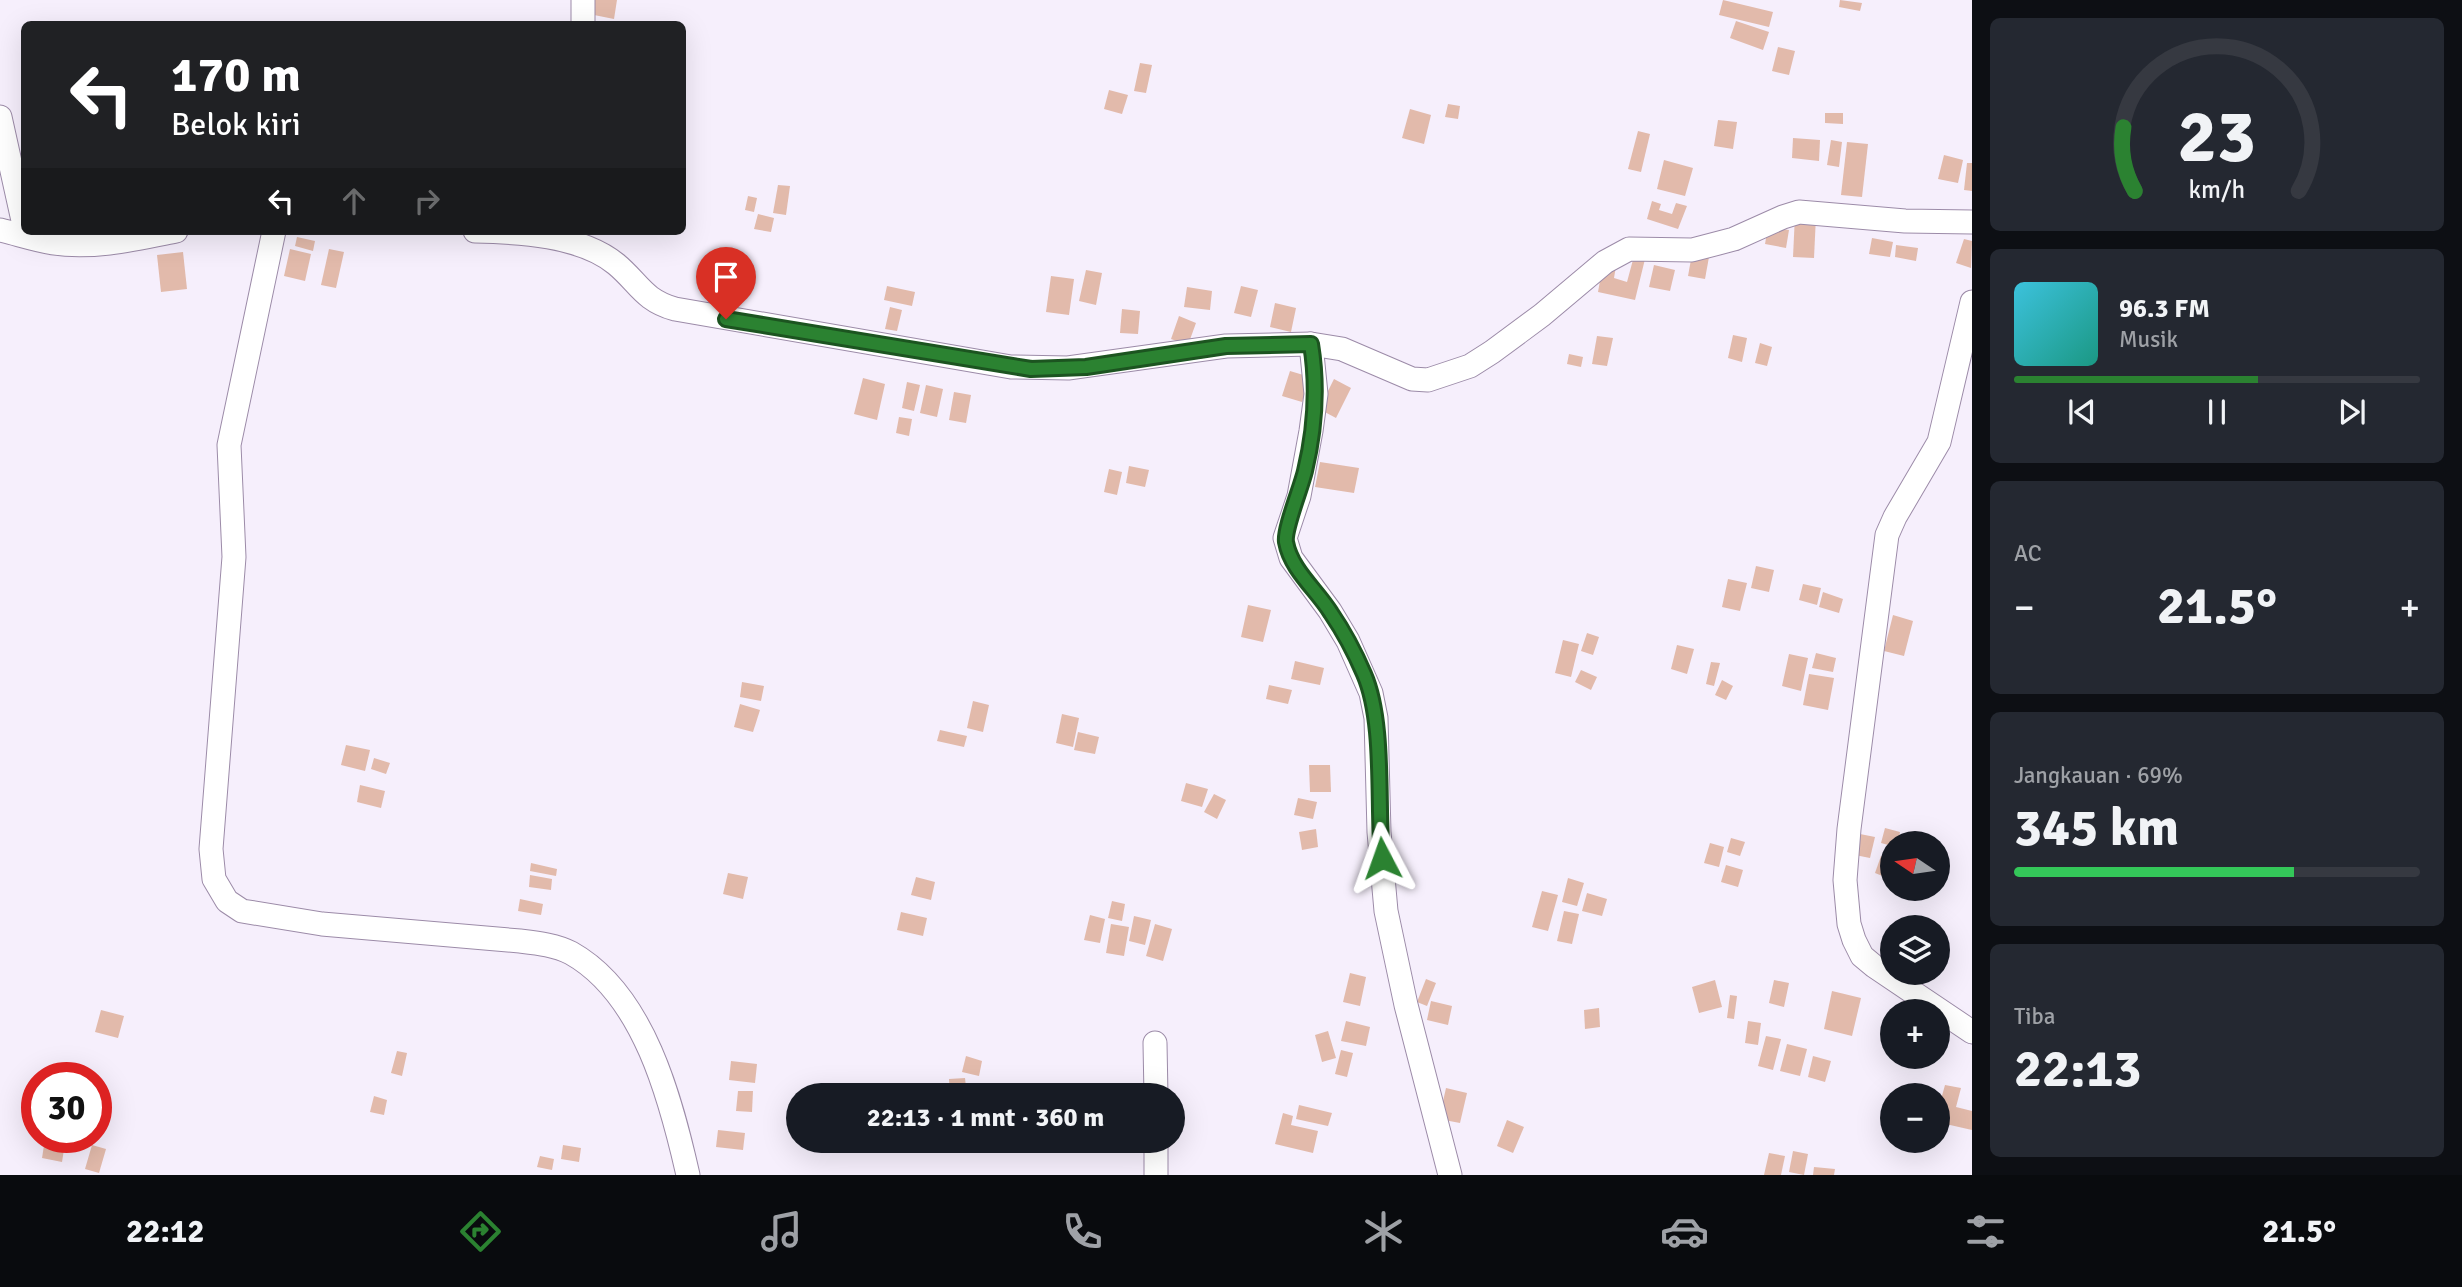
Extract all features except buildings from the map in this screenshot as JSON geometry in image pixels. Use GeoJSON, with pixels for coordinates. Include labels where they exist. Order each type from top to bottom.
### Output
{"type":"FeatureCollection","features":[{"type":"Feature","properties":{"kind":"street"},"geometry":{"type":"LineString","coordinates":[[583,0],[583,21]]}},
{"type":"Feature","properties":{"kind":"street"},"geometry":{"type":"LineString","coordinates":[[0,117],[21,209]]}},
{"type":"Feature","properties":{"kind":"street"},"geometry":{"type":"LineString","coordinates":[[541,235],[599,254],[617,264],[658,304],[675,309],[1011,367],[1068,368],[1226,346],[1311,344],[1342,349],[1412,379],[1428,380],[1470,366],[1492,352],[1542,316],[1605,262],[1629,249],[1684,250],[1704,247],[1753,232],[1799,212],[1905,221],[1972,222]]}},
{"type":"Feature","properties":{"kind":"street"},"geometry":{"type":"LineString","coordinates":[[0,230],[21,231]]}},
{"type":"Feature","properties":{"kind":"street"},"geometry":{"type":"LineString","coordinates":[[34,235],[50,243],[77,246],[154,235]]}},
{"type":"Feature","properties":{"kind":"street"},"geometry":{"type":"LineString","coordinates":[[273,235],[229,445],[234,557],[211,849],[214,878],[227,901],[242,911],[257,915],[322,924],[533,942],[570,953],[597,971],[636,1021],[648,1044],[661,1081],[688,1175]]}},
{"type":"Feature","properties":{"kind":"street"},"geometry":{"type":"LineString","coordinates":[[1972,302],[1939,442],[1900,508],[1888,535],[1858,749],[1845,880],[1849,924],[1862,956],[1894,981],[1972,1032]]}},
{"type":"Feature","properties":{"kind":"street"},"geometry":{"type":"LineString","coordinates":[[1311,344],[1316,394],[1299,496],[1285,538],[1291,558],[1330,611],[1348,641],[1371,694],[1376,718],[1379,832],[1386,911],[1406,1005],[1450,1175]]}},
{"type":"Feature","properties":{"kind":"street"},"geometry":{"type":"LineString","coordinates":[[1156,1043],[1156,1083]]}},
{"type":"Feature","properties":{"kind":"street"},"geometry":{"type":"LineString","coordinates":[[1156,1153],[1156,1175]]}},
{"type":"Feature","properties":{"kind":"route"},"geometry":{"type":"LineString","coordinates":[[726,319],[1031,369],[1086,367],[1226,346],[1311,344],[1316,394],[1306,467],[1285,538],[1291,558],[1330,611],[1348,641],[1371,694],[1376,718],[1382,858]]}}]}
